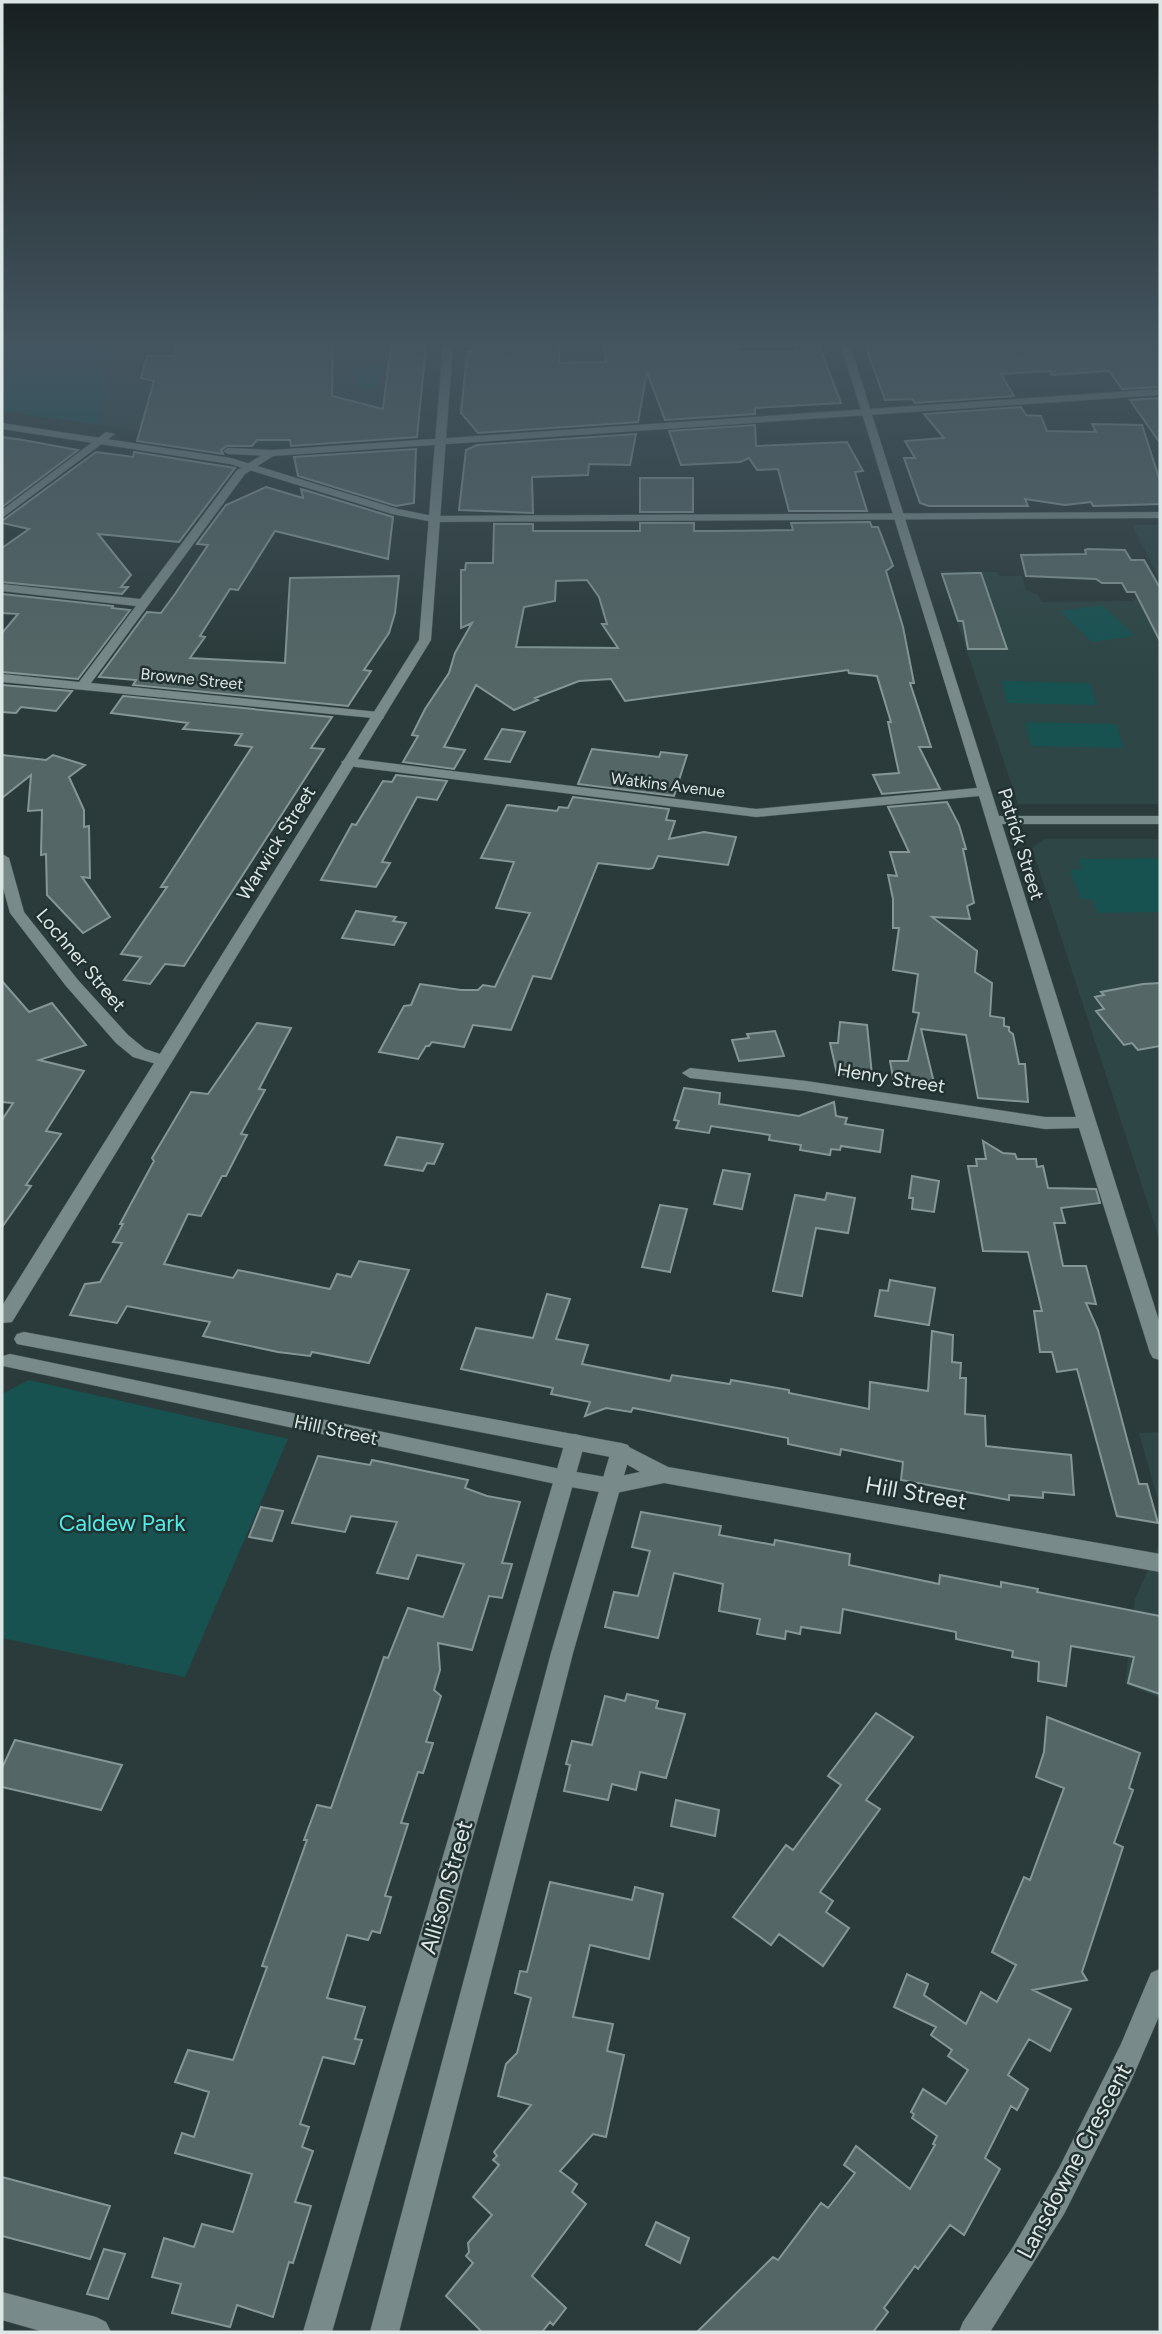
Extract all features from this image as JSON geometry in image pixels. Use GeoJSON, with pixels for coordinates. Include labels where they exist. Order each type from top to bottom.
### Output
{"type":"FeatureCollection","features":[{"type":"Feature","properties":{"kind":"street"},"geometry":{"type":"LineString","coordinates":[[2,515],[83,454]]}},
{"type":"Feature","properties":{"kind":"street"},"geometry":{"type":"LineString","coordinates":[[192,454],[248,466],[396,512],[433,519],[1160,515]]}},
{"type":"Feature","properties":{"kind":"street"},"geometry":{"type":"LineString","coordinates":[[82,685],[248,466],[271,454]]}},
{"type":"Feature","properties":{"kind":"street","name":"Warwick Street"},"geometry":{"type":"LineString","coordinates":[[3,1317],[425,640],[439,454]]}},
{"type":"Feature","properties":{"kind":"street","name":"Patrick Street"},"geometry":{"type":"LineString","coordinates":[[881,454],[1086,1122],[1160,1353]]}},
{"type":"Feature","properties":{"kind":"street"},"geometry":{"type":"LineString","coordinates":[[2,587],[143,603]]}},
{"type":"Feature","properties":{"kind":"street","name":"Browne Street"},"geometry":{"type":"LineString","coordinates":[[2,678],[378,716]]}},
{"type":"Feature","properties":{"kind":"street","name":"Watkins Avenue"},"geometry":{"type":"LineString","coordinates":[[348,762],[756,813],[984,791]]}},
{"type":"Feature","properties":{"kind":"street"},"geometry":{"type":"LineString","coordinates":[[994,820],[1160,820]]}},
{"type":"Feature","properties":{"kind":"street","name":"Lochner Street"},"geometry":{"type":"LineString","coordinates":[[2,858],[17,913],[36,939],[122,1039],[139,1053],[163,1061]]}},
{"type":"Feature","properties":{"kind":"street","name":"Henry Street"},"geometry":{"type":"LineString","coordinates":[[690,1073],[806,1086],[1045,1123],[1086,1122]]}},
{"type":"Feature","properties":{"kind":"street"},"geometry":{"type":"LineString","coordinates":[[3,1317],[20,1325],[24,1339],[18,1354],[6,1363]]}},
{"type":"Feature","properties":{"kind":"street","name":"Hill Street"},"geometry":{"type":"LineString","coordinates":[[24,1339],[621,1451],[664,1475],[1160,1563]]}},
{"type":"Feature","properties":{"kind":"street","name":"Hill Street"},"geometry":{"type":"LineString","coordinates":[[6,1363],[611,1486],[664,1475]]}},
{"type":"Feature","properties":{"kind":"street","name":"Allison Street"},"geometry":{"type":"LineString","coordinates":[[317,2332],[575,1442]]}},
{"type":"Feature","properties":{"kind":"street"},"geometry":{"type":"LineString","coordinates":[[384,2332],[562,1653],[621,1451]]}},
{"type":"Feature","properties":{"kind":"street","name":"Lansdowne Crescent"},"geometry":{"type":"LineString","coordinates":[[973,2332],[1019,2265],[1078,2160],[1140,2034],[1160,1982]]}},
{"type":"Feature","properties":{"kind":"street"},"geometry":{"type":"LineString","coordinates":[[2,2306],[96,2332]]}},
{"type":"Feature","properties":{"kind":"shaded area"},"geometry":{"type":"Polygon","coordinates":[[[1132,525],[1160,525],[1160,581],[1132,525]]]}},
{"type":"Feature","properties":{"kind":"shaded area"},"geometry":{"type":"Polygon","coordinates":[[[940,571],[997,572],[999,576],[1022,576],[1026,590],[1038,595],[1042,602],[1133,601],[1160,581],[1160,804],[1018,804],[940,571]]]}},
{"type":"Feature","properties":{"kind":"shaded area"},"geometry":{"type":"Polygon","coordinates":[[[1045,839],[1160,839],[1160,1241],[1032,848],[1045,839]]]}},
{"type":"Feature","properties":{"kind":"shaded area"},"geometry":{"type":"Polygon","coordinates":[[[1160,1432],[1160,1507],[1139,1433],[1160,1432]]]}},
{"type":"Feature","properties":{"kind":"shaded area"},"geometry":{"type":"Polygon","coordinates":[[[1160,1542],[1160,1698],[1125,1684],[1135,1599],[1160,1542]]]}},
{"type":"Feature","properties":{"kind":"green space"},"geometry":{"type":"Polygon","coordinates":[[[1102,605],[1135,636],[1092,642],[1060,611],[1102,605]]]}},
{"type":"Feature","properties":{"kind":"green space"},"geometry":{"type":"Polygon","coordinates":[[[1002,681],[1090,683],[1097,705],[1007,703],[1002,681]]]}},
{"type":"Feature","properties":{"kind":"green space"},"geometry":{"type":"Polygon","coordinates":[[[1025,722],[1116,724],[1124,748],[1031,746],[1025,722]]]}},
{"type":"Feature","properties":{"kind":"green space"},"geometry":{"type":"Polygon","coordinates":[[[1157,858],[1160,866],[1160,912],[1098,913],[1092,899],[1081,899],[1070,870],[1082,869],[1078,859],[1157,858]]]}},
{"type":"Feature","properties":{"kind":"green space","name":"Caldew Park"},"geometry":{"type":"Polygon","coordinates":[[[29,1380],[288,1439],[185,1677],[2,1638],[2,1394],[29,1380]]]}},
{"type":"Feature","properties":{"kind":"building"},"geometry":{"type":"Polygon","coordinates":[[[2,454],[73,454],[2,507],[2,454]]]}},
{"type":"Feature","properties":{"kind":"building"},"geometry":{"type":"Polygon","coordinates":[[[93,454],[133,457],[134,454],[146,454],[235,468],[179,542],[98,534],[131,575],[121,587],[128,587],[122,594],[2,582],[2,548],[29,529],[2,521],[93,454]]]}},
{"type":"Feature","properties":{"kind":"building"},"geometry":{"type":"Polygon","coordinates":[[[416,454],[414,503],[396,506],[298,476],[294,457],[416,454]]]}},
{"type":"Feature","properties":{"kind":"building"},"geometry":{"type":"Polygon","coordinates":[[[466,454],[632,454],[630,465],[589,464],[588,475],[532,477],[533,513],[459,510],[466,454]]]}},
{"type":"Feature","properties":{"kind":"building"},"geometry":{"type":"Polygon","coordinates":[[[677,454],[854,454],[863,471],[855,472],[867,511],[789,511],[778,469],[757,470],[749,458],[740,462],[681,465],[677,454]]]}},
{"type":"Feature","properties":{"kind":"building"},"geometry":{"type":"Polygon","coordinates":[[[913,454],[1151,454],[1160,481],[1160,504],[1093,506],[1091,502],[1065,505],[1025,499],[1028,506],[929,506],[920,503],[904,458],[915,458],[913,454]]]}},
{"type":"Feature","properties":{"kind":"building"},"geometry":{"type":"Polygon","coordinates":[[[640,478],[693,478],[693,512],[640,512],[640,478]]]}},
{"type":"Feature","properties":{"kind":"building"},"geometry":{"type":"Polygon","coordinates":[[[266,487],[303,498],[301,489],[393,517],[388,559],[275,531],[238,590],[230,589],[200,636],[205,637],[190,658],[285,663],[290,578],[399,576],[395,613],[389,633],[364,670],[371,671],[348,706],[133,685],[136,680],[99,677],[147,612],[161,613],[208,545],[197,544],[226,505],[266,487]]]}},
{"type":"Feature","properties":{"kind":"building"},"geometry":{"type":"Polygon","coordinates":[[[870,522],[872,527],[878,527],[893,566],[886,571],[903,627],[914,683],[910,683],[931,747],[919,747],[940,789],[882,794],[873,775],[899,773],[888,722],[891,722],[877,676],[849,673],[848,670],[625,701],[611,679],[579,681],[535,698],[538,700],[514,710],[476,685],[444,747],[465,750],[454,769],[403,762],[418,736],[412,735],[425,709],[449,673],[455,653],[472,623],[461,628],[461,570],[465,570],[466,563],[493,563],[494,524],[533,524],[533,531],[640,531],[640,523],[694,523],[694,531],[716,531],[793,530],[791,523],[870,522]],[[587,580],[556,581],[555,601],[524,607],[516,647],[618,648],[602,624],[607,624],[599,597],[587,580]]]}},
{"type":"Feature","properties":{"kind":"building"},"geometry":{"type":"Polygon","coordinates":[[[1085,550],[1125,550],[1131,560],[1144,560],[1160,588],[1160,641],[1135,592],[1127,592],[1122,583],[1026,576],[1021,555],[1086,554],[1085,550]]]}},
{"type":"Feature","properties":{"kind":"building"},"geometry":{"type":"Polygon","coordinates":[[[981,573],[1007,649],[968,649],[963,621],[958,621],[942,574],[981,573]]]}},
{"type":"Feature","properties":{"kind":"building"},"geometry":{"type":"Polygon","coordinates":[[[2,594],[130,610],[78,679],[2,672],[2,633],[18,614],[2,613],[2,594]]]}},
{"type":"Feature","properties":{"kind":"building"},"geometry":{"type":"Polygon","coordinates":[[[2,685],[72,691],[56,711],[21,707],[16,713],[2,712],[2,685]]]}},
{"type":"Feature","properties":{"kind":"building"},"geometry":{"type":"Polygon","coordinates":[[[123,696],[332,717],[311,748],[324,749],[184,966],[165,964],[150,984],[124,980],[141,957],[121,954],[167,887],[161,887],[252,747],[235,745],[242,734],[183,729],[188,723],[111,713],[123,696]]]}},
{"type":"Feature","properties":{"kind":"building"},"geometry":{"type":"Polygon","coordinates":[[[502,729],[525,732],[510,762],[485,759],[502,729]]]}},
{"type":"Feature","properties":{"kind":"building"},"geometry":{"type":"Polygon","coordinates":[[[592,749],[659,757],[661,752],[687,755],[674,796],[578,784],[592,749]]]}},
{"type":"Feature","properties":{"kind":"building"},"geometry":{"type":"Polygon","coordinates":[[[2,755],[46,760],[53,755],[85,765],[69,777],[84,810],[84,827],[89,826],[90,878],[82,877],[110,917],[83,933],[47,895],[46,854],[41,855],[42,810],[28,811],[31,775],[2,798],[2,755]]]}},
{"type":"Feature","properties":{"kind":"building"},"geometry":{"type":"Polygon","coordinates":[[[396,775],[447,781],[437,800],[417,797],[382,862],[390,863],[376,887],[321,880],[352,824],[356,825],[383,781],[392,782],[396,775]]]}},
{"type":"Feature","properties":{"kind":"building"},"geometry":{"type":"Polygon","coordinates":[[[573,797],[669,809],[666,820],[675,821],[669,839],[704,832],[736,837],[728,865],[658,856],[653,868],[649,869],[598,863],[551,979],[533,976],[511,1030],[473,1025],[464,1047],[432,1042],[418,1059],[379,1052],[404,1006],[411,1005],[420,984],[461,990],[478,990],[483,985],[495,987],[530,913],[496,908],[514,862],[481,858],[507,805],[557,811],[559,807],[568,808],[573,797]]]}},
{"type":"Feature","properties":{"kind":"building"},"geometry":{"type":"Polygon","coordinates":[[[947,802],[959,825],[966,849],[963,849],[974,903],[967,906],[970,919],[932,917],[977,951],[975,972],[992,983],[990,1016],[1004,1018],[1004,1026],[1009,1027],[1013,1034],[1019,1064],[1025,1064],[1028,1102],[978,1098],[966,1035],[921,1029],[934,1083],[894,1083],[890,1061],[908,1061],[919,1013],[913,1012],[918,974],[893,970],[899,928],[893,928],[893,899],[888,875],[897,876],[890,852],[909,852],[888,807],[947,802]]]}},
{"type":"Feature","properties":{"kind":"building"},"geometry":{"type":"Polygon","coordinates":[[[356,911],[396,917],[393,921],[406,923],[394,945],[342,938],[356,911]]]}},
{"type":"Feature","properties":{"kind":"building"},"geometry":{"type":"Polygon","coordinates":[[[2,981],[29,1012],[52,1003],[86,1045],[39,1060],[84,1071],[46,1131],[61,1134],[26,1185],[31,1186],[2,1227],[2,1120],[13,1103],[2,1102],[2,981]]]}},
{"type":"Feature","properties":{"kind":"building"},"geometry":{"type":"Polygon","coordinates":[[[1160,983],[1160,1046],[1138,1050],[1132,1043],[1124,1045],[1096,1011],[1104,1009],[1095,997],[1104,995],[1101,992],[1160,983]]]}},
{"type":"Feature","properties":{"kind":"building"},"geometry":{"type":"Polygon","coordinates":[[[840,1022],[867,1025],[872,1075],[837,1074],[830,1043],[838,1043],[840,1022]]]}},
{"type":"Feature","properties":{"kind":"building"},"geometry":{"type":"Polygon","coordinates":[[[257,1023],[291,1028],[259,1089],[265,1090],[241,1134],[247,1135],[226,1176],[222,1176],[201,1216],[188,1214],[164,1264],[233,1278],[238,1270],[330,1289],[337,1274],[351,1277],[359,1261],[409,1270],[369,1363],[312,1352],[310,1356],[278,1352],[203,1336],[210,1322],[127,1306],[117,1323],[70,1315],[85,1284],[100,1282],[122,1243],[113,1242],[123,1224],[120,1224],[154,1161],[152,1158],[191,1092],[208,1094],[257,1023]]]}},
{"type":"Feature","properties":{"kind":"building"},"geometry":{"type":"Polygon","coordinates":[[[775,1031],[784,1056],[739,1061],[732,1040],[749,1038],[747,1034],[775,1031]]]}},
{"type":"Feature","properties":{"kind":"building"},"geometry":{"type":"Polygon","coordinates":[[[684,1088],[720,1093],[719,1104],[799,1116],[834,1102],[836,1116],[847,1118],[845,1124],[883,1130],[880,1152],[841,1146],[840,1150],[831,1149],[830,1155],[800,1150],[801,1145],[769,1140],[770,1135],[711,1126],[709,1133],[676,1128],[679,1121],[674,1120],[684,1088]]]}},
{"type":"Feature","properties":{"kind":"building"},"geometry":{"type":"Polygon","coordinates":[[[397,1137],[443,1144],[434,1164],[427,1163],[423,1171],[385,1165],[397,1137]]]}},
{"type":"Feature","properties":{"kind":"building"},"geometry":{"type":"Polygon","coordinates":[[[983,1141],[1003,1153],[1015,1154],[1017,1159],[1036,1159],[1037,1167],[1043,1166],[1048,1188],[1096,1189],[1100,1203],[1061,1208],[1065,1223],[1054,1223],[1063,1266],[1086,1266],[1096,1304],[1086,1303],[1098,1330],[1139,1484],[1147,1484],[1158,1523],[1117,1516],[1077,1369],[1057,1372],[1052,1352],[1040,1352],[1034,1311],[1042,1311],[1028,1252],[983,1251],[968,1166],[977,1166],[976,1159],[986,1159],[983,1141]]]}},
{"type":"Feature","properties":{"kind":"building"},"geometry":{"type":"Polygon","coordinates":[[[723,1170],[750,1174],[742,1209],[714,1204],[723,1170]]]}},
{"type":"Feature","properties":{"kind":"building"},"geometry":{"type":"Polygon","coordinates":[[[912,1176],[939,1181],[934,1212],[912,1209],[913,1198],[909,1198],[912,1176]]]}},
{"type":"Feature","properties":{"kind":"building"},"geometry":{"type":"Polygon","coordinates":[[[827,1193],[855,1198],[848,1233],[816,1228],[802,1296],[773,1291],[795,1195],[825,1200],[827,1193]]]}},
{"type":"Feature","properties":{"kind":"building"},"geometry":{"type":"Polygon","coordinates":[[[660,1205],[687,1209],[670,1272],[642,1267],[660,1205]]]}},
{"type":"Feature","properties":{"kind":"building"},"geometry":{"type":"Polygon","coordinates":[[[890,1280],[935,1288],[929,1325],[875,1316],[880,1290],[888,1291],[890,1280]]]}},
{"type":"Feature","properties":{"kind":"building"},"geometry":{"type":"Polygon","coordinates":[[[547,1294],[570,1299],[556,1339],[588,1345],[582,1364],[670,1381],[672,1375],[730,1384],[731,1380],[789,1390],[789,1393],[869,1409],[870,1382],[928,1391],[932,1331],[953,1335],[952,1362],[961,1363],[960,1378],[966,1378],[965,1414],[985,1416],[986,1446],[1071,1455],[1074,1495],[1043,1492],[1043,1498],[1009,1495],[1009,1500],[901,1480],[903,1462],[841,1449],[840,1455],[788,1444],[788,1438],[633,1408],[631,1412],[606,1408],[585,1416],[590,1402],[551,1394],[553,1388],[461,1369],[476,1328],[533,1338],[547,1294]]]}},
{"type":"Feature","properties":{"kind":"building"},"geometry":{"type":"Polygon","coordinates":[[[318,1456],[370,1465],[372,1460],[468,1480],[465,1488],[487,1496],[520,1502],[502,1563],[512,1564],[502,1598],[489,1596],[472,1650],[438,1643],[440,1670],[434,1690],[441,1696],[426,1742],[433,1743],[423,1773],[418,1772],[401,1823],[408,1824],[385,1896],[391,1897],[380,1933],[372,1931],[368,1940],[347,1935],[327,1998],[365,2007],[355,2039],[362,2040],[354,2064],[323,2057],[300,2124],[309,2127],[302,2147],[313,2151],[295,2202],[311,2206],[293,2263],[289,2262],[273,2317],[237,2305],[230,2327],[172,2313],[181,2284],[152,2277],[164,2238],[194,2247],[202,2224],[233,2232],[252,2174],[175,2153],[182,2133],[194,2137],[209,2092],[175,2082],[188,2050],[233,2060],[267,1967],[262,1966],[317,1805],[331,1808],[384,1657],[388,1658],[408,1608],[443,1617],[464,1564],[417,1555],[408,1579],[377,1573],[397,1522],[351,1516],[345,1532],[292,1523],[318,1456]]]}},
{"type":"Feature","properties":{"kind":"building"},"geometry":{"type":"Polygon","coordinates":[[[261,1507],[283,1511],[272,1541],[249,1537],[261,1507]]]}},
{"type":"Feature","properties":{"kind":"building"},"geometry":{"type":"Polygon","coordinates":[[[641,1512],[721,1526],[719,1535],[774,1545],[775,1540],[850,1554],[849,1565],[939,1584],[940,1575],[1001,1587],[1001,1582],[1038,1589],[1037,1592],[1160,1616],[1160,1694],[1128,1683],[1134,1657],[1071,1646],[1066,1686],[1038,1681],[1039,1662],[1012,1657],[1013,1651],[956,1639],[956,1632],[843,1609],[840,1633],[801,1627],[800,1634],[786,1631],[785,1639],[757,1634],[760,1619],[719,1611],[723,1584],[674,1573],[658,1638],[605,1627],[614,1592],[638,1596],[650,1551],[632,1547],[641,1512]]]}},
{"type":"Feature","properties":{"kind":"building"},"geometry":{"type":"Polygon","coordinates":[[[627,1694],[658,1701],[656,1708],[685,1714],[666,1778],[640,1772],[636,1790],[612,1784],[608,1800],[564,1791],[570,1765],[566,1764],[572,1741],[592,1745],[605,1696],[625,1701],[627,1694]]]}},
{"type":"Feature","properties":{"kind":"building"},"geometry":{"type":"Polygon","coordinates":[[[876,1713],[913,1737],[866,1800],[880,1809],[820,1892],[833,1901],[826,1912],[849,1928],[823,1966],[779,1934],[771,1945],[733,1917],[786,1845],[793,1850],[841,1785],[828,1776],[876,1713]]]}},
{"type":"Feature","properties":{"kind":"building"},"geometry":{"type":"Polygon","coordinates":[[[1047,1717],[1140,1753],[1129,1788],[1133,1790],[1114,1843],[1123,1847],[1082,1972],[1087,1980],[1033,1990],[1071,2009],[1050,2051],[1029,2039],[1008,2075],[1028,2089],[1017,2110],[1011,2106],[985,2158],[1000,2169],[964,2235],[950,2225],[918,2269],[915,2266],[884,2308],[888,2312],[873,2332],[697,2332],[773,2257],[778,2260],[821,2203],[828,2208],[855,2173],[844,2165],[856,2146],[910,2189],[935,2145],[933,2144],[937,2136],[912,2118],[914,2114],[911,2112],[923,2089],[946,2104],[968,2070],[948,2056],[952,2050],[931,2035],[936,2027],[894,2007],[907,1974],[928,1984],[924,1995],[966,2024],[981,1992],[997,2002],[1016,1965],[992,1952],[1024,1877],[1030,1880],[1064,1788],[1036,1777],[1044,1752],[1047,1717]]]}},
{"type":"Feature","properties":{"kind":"building"},"geometry":{"type":"Polygon","coordinates":[[[15,1740],[122,1765],[101,1810],[2,1787],[2,1768],[15,1740]]]}},
{"type":"Feature","properties":{"kind":"building"},"geometry":{"type":"Polygon","coordinates":[[[676,1800],[719,1810],[715,1836],[671,1826],[676,1800]]]}},
{"type":"Feature","properties":{"kind":"building"},"geometry":{"type":"Polygon","coordinates":[[[550,1882],[632,1900],[635,1887],[663,1894],[649,1959],[590,1945],[573,2017],[613,2024],[607,2051],[624,2055],[606,2137],[593,2134],[560,2171],[577,2184],[572,2192],[586,2204],[532,2276],[566,2308],[553,2325],[550,2322],[542,2332],[482,2332],[446,2296],[473,2263],[466,2256],[469,2252],[468,2243],[492,2215],[473,2197],[499,2165],[493,2160],[497,2156],[494,2152],[531,2105],[498,2096],[506,2064],[517,2053],[531,1998],[515,1993],[520,1971],[527,1972],[550,1882]]]}},
{"type":"Feature","properties":{"kind":"building"},"geometry":{"type":"Polygon","coordinates":[[[2,2177],[110,2206],[90,2259],[2,2236],[2,2177]]]}},
{"type":"Feature","properties":{"kind":"building"},"geometry":{"type":"Polygon","coordinates":[[[656,2222],[689,2238],[680,2263],[646,2245],[656,2222]]]}},
{"type":"Feature","properties":{"kind":"building"},"geometry":{"type":"Polygon","coordinates":[[[104,2249],[125,2254],[108,2299],[87,2294],[104,2249]]]}}]}
